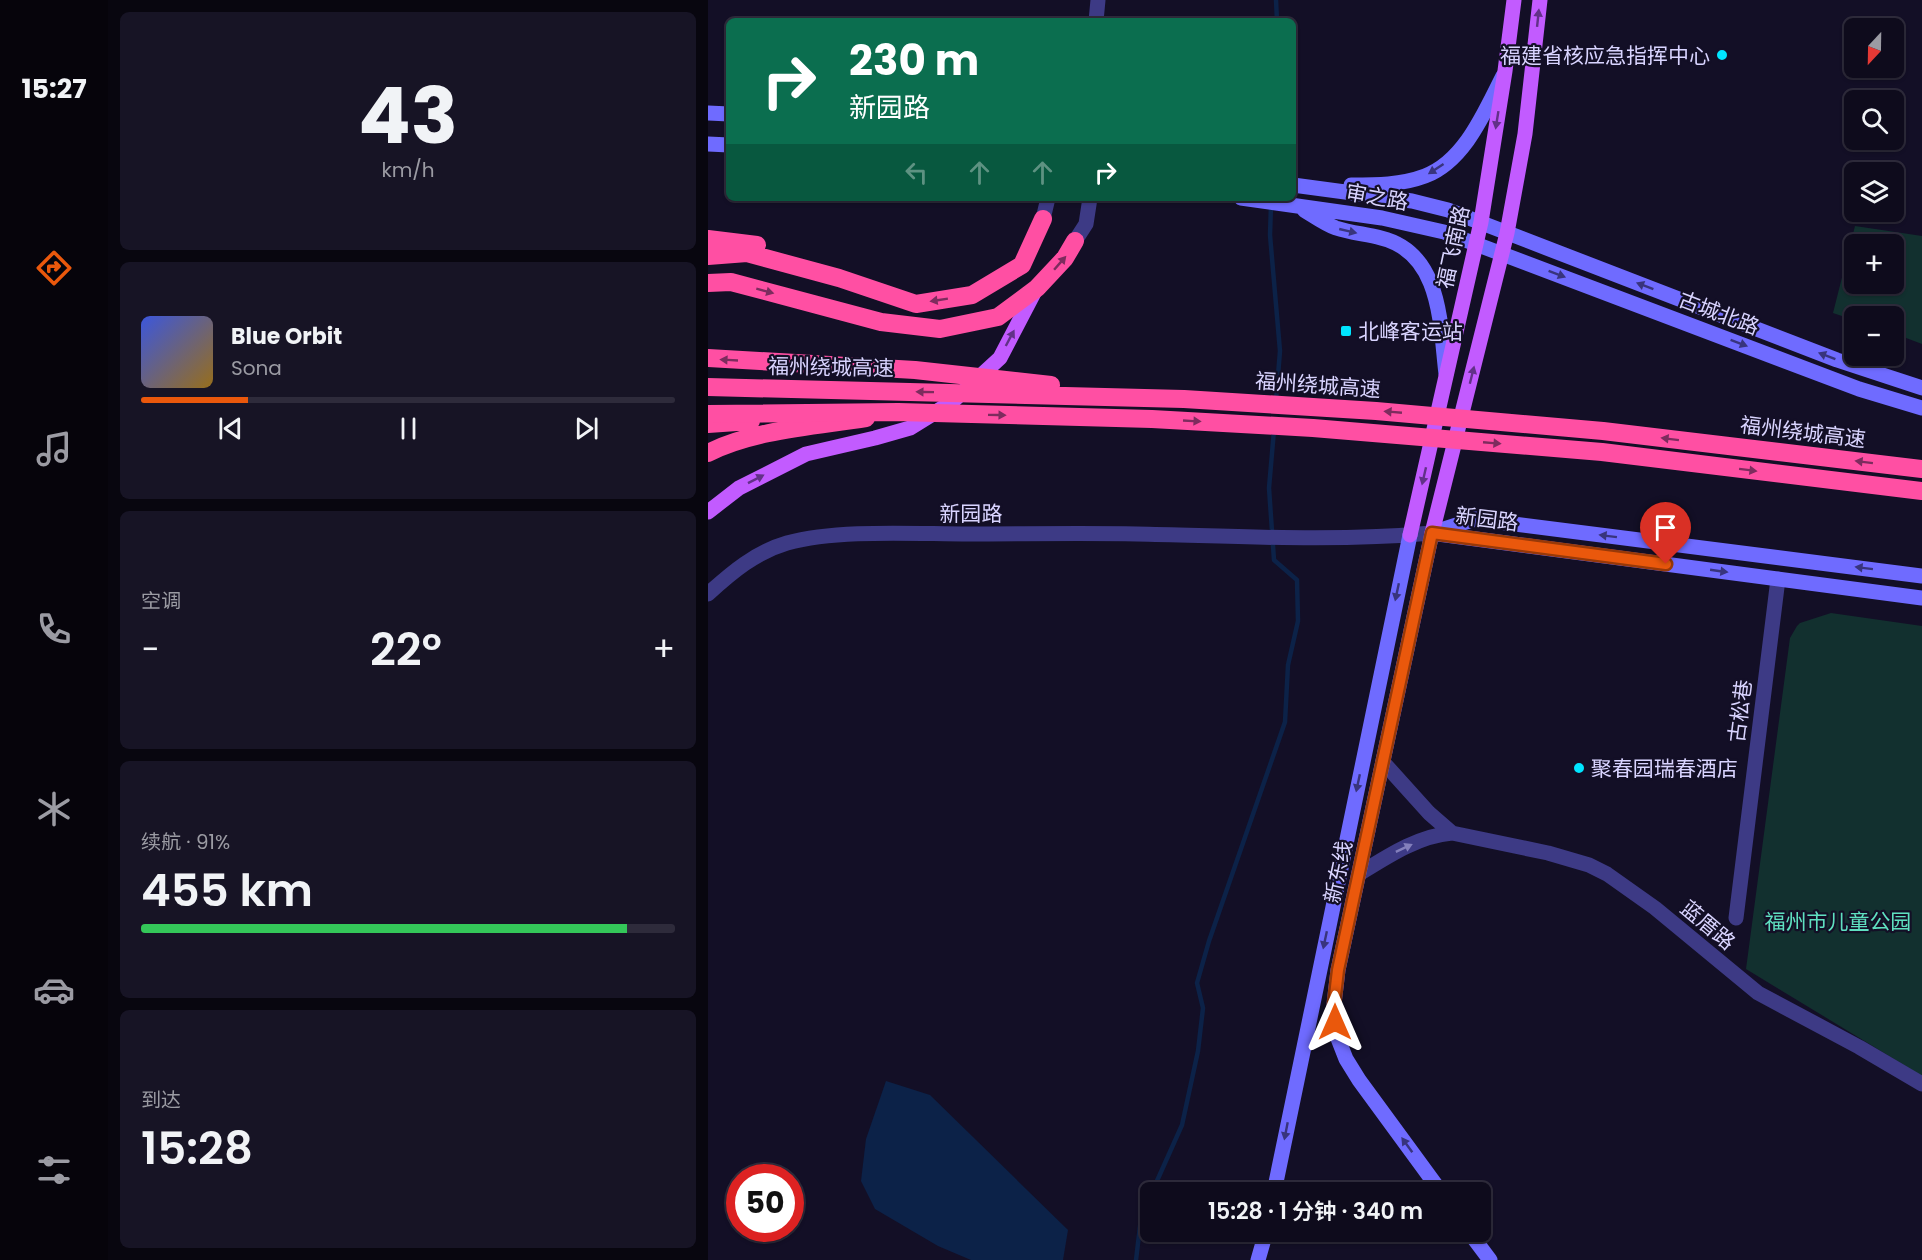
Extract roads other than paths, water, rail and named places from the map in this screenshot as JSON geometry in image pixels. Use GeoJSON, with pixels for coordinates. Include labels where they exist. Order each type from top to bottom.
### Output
{"type":"FeatureCollection","features":[{"type":"Feature","properties":{"kind":"highway"},"geometry":{"type":"LineString","coordinates":[[708,256],[747,253],[839,278],[916,304],[972,295],[1022,266],[1043,219]]}},
{"type":"Feature","properties":{"kind":"highway"},"geometry":{"type":"LineString","coordinates":[[708,239],[762,246],[839,278]]}},
{"type":"Feature","properties":{"kind":"highway"},"geometry":{"type":"LineString","coordinates":[[708,284],[731,282],[881,322],[940,329],[998,317],[1037,288],[1065,258],[1076,241]]}},
{"type":"Feature","properties":{"kind":"highway"},"geometry":{"type":"LineString","coordinates":[[708,358],[915,370],[1184,399]]}},
{"type":"Feature","properties":{"kind":"highway","name":"福州绕城高速"},"geometry":{"type":"LineString","coordinates":[[708,387],[1184,399],[1376,411],[1603,430],[1922,470]]}},
{"type":"Feature","properties":{"kind":"highway"},"geometry":{"type":"LineString","coordinates":[[708,424],[898,412]]}},
{"type":"Feature","properties":{"kind":"highway"},"geometry":{"type":"LineString","coordinates":[[708,453],[724,445],[772,434],[898,412]]}},
{"type":"Feature","properties":{"kind":"highway","name":"福州绕城高速"},"geometry":{"type":"LineString","coordinates":[[708,414],[898,412],[1152,419],[1313,428],[1602,452],[1922,491]]}},
{"type":"Feature","properties":{"kind":"main road","name":"福飞南路"},"geometry":{"type":"LineString","coordinates":[[1410,535],[1481,222],[1514,0]]}},
{"type":"Feature","properties":{"kind":"main road"},"geometry":{"type":"LineString","coordinates":[[1432,533],[1507,233],[1525,134],[1540,0]]}},
{"type":"Feature","properties":{"kind":"main road"},"geometry":{"type":"LineString","coordinates":[[1296,185],[1388,184],[1426,176],[1449,160],[1467,139],[1485,111],[1505,71]]}},
{"type":"Feature","properties":{"kind":"main road"},"geometry":{"type":"LineString","coordinates":[[708,113],[726,114]]}},
{"type":"Feature","properties":{"kind":"main road"},"geometry":{"type":"LineString","coordinates":[[708,144],[726,145]]}},
{"type":"Feature","properties":{"kind":"main road","name":"审之路"},"geometry":{"type":"LineString","coordinates":[[1296,185],[1412,201],[1448,210],[1507,233]]}},
{"type":"Feature","properties":{"kind":"main road","name":"审之路"},"geometry":{"type":"LineString","coordinates":[[1265,201],[1403,223],[1444,232],[1502,253]]}},
{"type":"Feature","properties":{"kind":"main road"},"geometry":{"type":"LineString","coordinates":[[1296,205],[1334,228],[1395,243],[1427,272],[1435,293],[1446,376]]}},
{"type":"Feature","properties":{"kind":"main road","name":"古城北路"},"geometry":{"type":"LineString","coordinates":[[1507,233],[1837,360],[1922,388]]}},
{"type":"Feature","properties":{"kind":"main road","name":"古城北路"},"geometry":{"type":"LineString","coordinates":[[1502,253],[1859,389],[1922,408]]}},
{"type":"Feature","properties":{"kind":"main road"},"geometry":{"type":"LineString","coordinates":[[708,512],[739,488],[806,454],[910,428],[952,402],[1000,358],[1037,288]]}},
{"type":"Feature","properties":{"kind":"main road","name":"新园路"},"geometry":{"type":"LineString","coordinates":[[1432,533],[1475,519],[1922,576]]}},
{"type":"Feature","properties":{"kind":"main road","name":"新园路"},"geometry":{"type":"LineString","coordinates":[[1432,533],[1922,598]]}},
{"type":"Feature","properties":{"kind":"main road","name":"新东线"},"geometry":{"type":"LineString","coordinates":[[1432,533],[1359,874],[1335,992],[1334,1014],[1337,1036],[1346,1059],[1434,1182]]}},
{"type":"Feature","properties":{"kind":"main road","name":"新东线"},"geometry":{"type":"LineString","coordinates":[[1276,1182],[1410,535]]}},
{"type":"Feature","properties":{"kind":"main road"},"geometry":{"type":"LineString","coordinates":[[1258,1260],[1263,1242]]}},
{"type":"Feature","properties":{"kind":"main road"},"geometry":{"type":"LineString","coordinates":[[1476,1242],[1490,1260]]}},
{"type":"Feature","properties":{"kind":"street"},"geometry":{"type":"LineString","coordinates":[[1096,18],[1098,0]]}},
{"type":"Feature","properties":{"kind":"street"},"geometry":{"type":"LineString","coordinates":[[1043,219],[1047,201]]}},
{"type":"Feature","properties":{"kind":"street"},"geometry":{"type":"LineString","coordinates":[[1076,241],[1086,224],[1090,201]]}},
{"type":"Feature","properties":{"kind":"street","name":"新园路"},"geometry":{"type":"LineString","coordinates":[[708,594],[731,573],[761,553],[787,543],[812,538],[877,534],[1135,534],[1299,539],[1370,538],[1432,533]]}},
{"type":"Feature","properties":{"kind":"street","name":"古松巷"},"geometry":{"type":"LineString","coordinates":[[1736,918],[1778,579]]}},
{"type":"Feature","properties":{"kind":"street"},"geometry":{"type":"LineString","coordinates":[[1383,762],[1429,813],[1452,833]]}},
{"type":"Feature","properties":{"kind":"street"},"geometry":{"type":"LineString","coordinates":[[1359,874],[1407,846],[1436,835],[1452,833]]}},
{"type":"Feature","properties":{"kind":"street","name":"蓝厝路"},"geometry":{"type":"LineString","coordinates":[[1452,833],[1548,852],[1607,874],[1656,908],[1758,993],[1922,1084]]}},
{"type":"Feature","properties":{"kind":"water"},"geometry":{"type":"Polygon","coordinates":[[[886,1081],[930,1095],[1068,1230],[1063,1260],[971,1260],[938,1246],[875,1209],[861,1181],[866,1139],[886,1081]]]}},
{"type":"Feature","properties":{"kind":"waterway"},"geometry":{"type":"LineString","coordinates":[[1276,0],[1277,18]]}},
{"type":"Feature","properties":{"kind":"waterway"},"geometry":{"type":"LineString","coordinates":[[1271,205],[1270,235],[1280,351],[1276,400]]}},
{"type":"Feature","properties":{"kind":"waterway"},"geometry":{"type":"LineString","coordinates":[[1156,1182],[1182,1125],[1198,1051],[1203,1008],[1197,983],[1209,941],[1285,722],[1288,665],[1298,621],[1297,580],[1274,560],[1269,488],[1274,430]]}},
{"type":"Feature","properties":{"kind":"waterway"},"geometry":{"type":"LineString","coordinates":[[1136,1260],[1140,1226]]}},
{"type":"Feature","properties":{"kind":"place","name":"福建省核应急指挥中心"},"geometry":{"type":"Point","coordinates":[1722,55]}},
{"type":"Feature","properties":{"kind":"place","name":"北峰客运站"},"geometry":{"type":"Point","coordinates":[1346,331]}},
{"type":"Feature","properties":{"kind":"place","name":"聚春园瑞春酒店"},"geometry":{"type":"Point","coordinates":[1579,768]}},
{"type":"Feature","properties":{"kind":"park label","name":"福州市儿童公园"},"geometry":{"type":"Point","coordinates":[1838,921]}}]}
